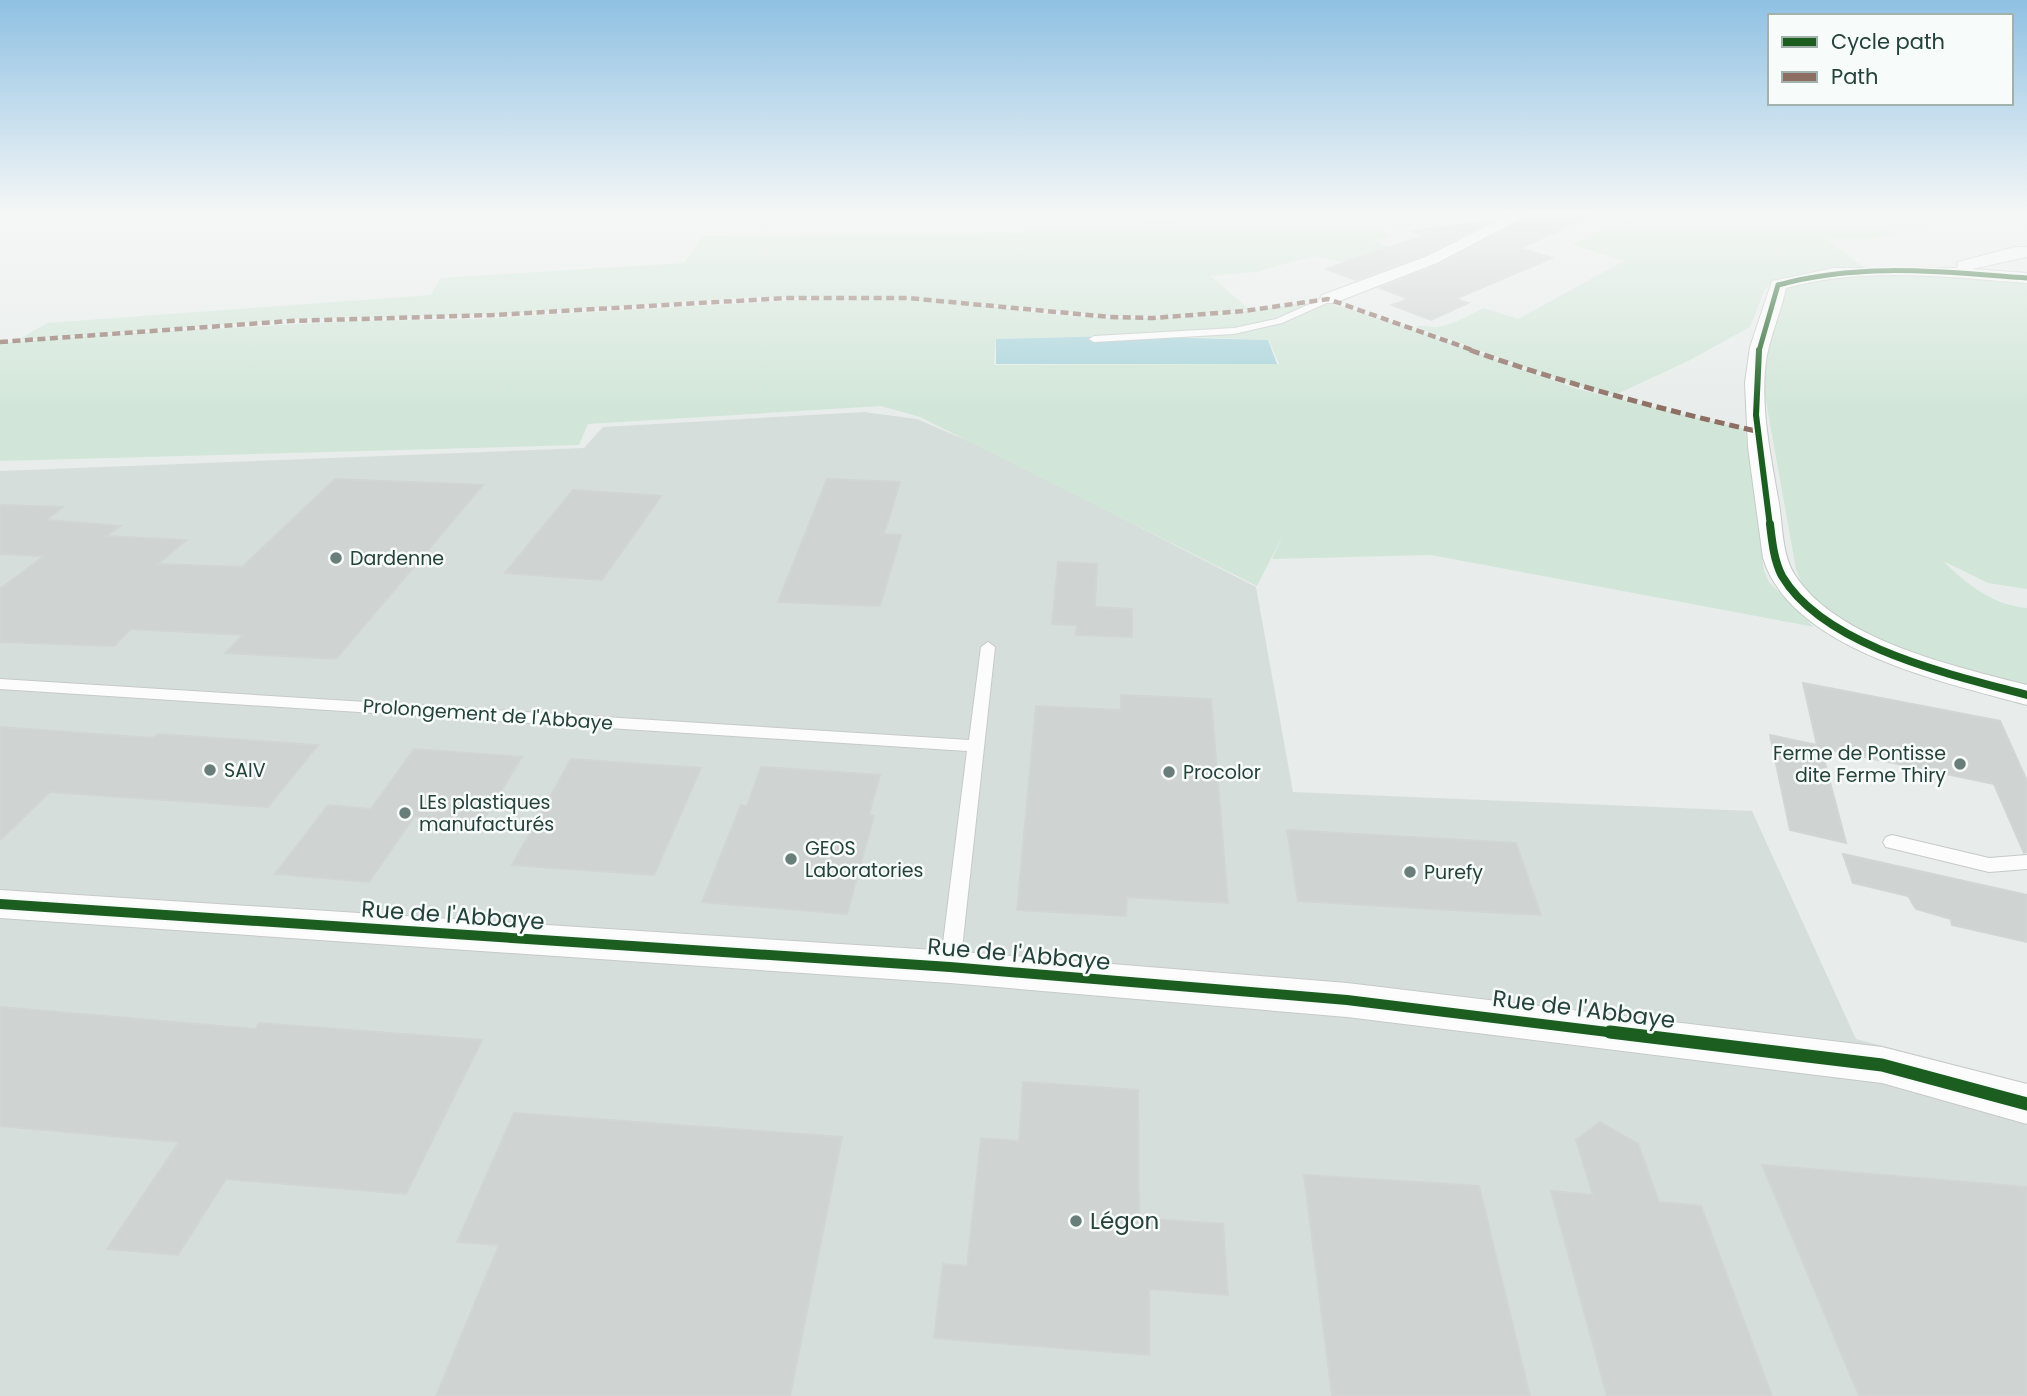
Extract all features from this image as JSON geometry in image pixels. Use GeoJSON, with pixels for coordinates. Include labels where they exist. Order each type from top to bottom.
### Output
{"type":"FeatureCollection","features":[{"type":"Feature","properties":{"kind":"street"},"geometry":{"type":"LineString","coordinates":[[1328,299],[1380,279]]}},
{"type":"Feature","properties":{"kind":"street"},"geometry":{"type":"LineString","coordinates":[[1793,279],[1778,285],[1756,365],[1756,431],[1780,573],[1788,586],[1833,623],[1870,645],[1950,673],[2027,695]]}},
{"type":"Feature","properties":{"kind":"street","name":"Rue de l'Abbaye"},"geometry":{"type":"LineString","coordinates":[[0,904],[950,967],[1347,1000],[1882,1065],[2027,1104]]}},
{"type":"Feature","properties":{"kind":"lane"},"geometry":{"type":"LineString","coordinates":[[1094,339],[1234,331],[1279,321],[1328,299]]}},
{"type":"Feature","properties":{"kind":"lane"},"geometry":{"type":"LineString","coordinates":[[950,967],[988,647]]}},
{"type":"Feature","properties":{"kind":"lane","name":"Prolongement de l'Abbaye"},"geometry":{"type":"LineString","coordinates":[[0,684],[976,746]]}},
{"type":"Feature","properties":{"kind":"lane"},"geometry":{"type":"LineString","coordinates":[[1892,842],[1989,865],[2027,862]]}},
{"type":"Feature","properties":{"kind":"shaded area"},"geometry":{"type":"Polygon","coordinates":[[[864,412],[917,419],[989,450],[1256,587],[1293,792],[1752,811],[1856,1039],[2027,1083],[2027,1396],[0,1396],[0,471],[584,448],[603,427],[864,412]]]}},
{"type":"Feature","properties":{"kind":"green space"},"geometry":{"type":"Polygon","coordinates":[[[439,279],[1214,279],[1249,309],[1197,315],[1113,316],[975,303],[1055,315],[1135,318],[1176,317],[1216,314],[1296,304],[1311,310],[1326,302],[1410,328],[1577,389],[1745,429],[1764,571],[1769,582],[1814,627],[1431,555],[1272,559],[1283,535],[1257,586],[920,417],[881,406],[588,424],[579,445],[0,461],[0,343],[356,321],[475,319],[833,298],[755,297],[497,314],[292,319],[18,340],[47,323],[431,295],[439,279]],[[1136,335],[996,339],[996,336],[994,365],[1279,364],[1269,340],[1136,335]]]}},
{"type":"Feature","properties":{"kind":"green space"},"geometry":{"type":"Polygon","coordinates":[[[1591,279],[1777,279],[1765,289],[1750,327],[1690,360],[1615,395],[1566,382],[1416,327],[1444,326],[1484,308],[1518,319],[1591,279]]]}},
{"type":"Feature","properties":{"kind":"green space"},"geometry":{"type":"Polygon","coordinates":[[[1801,279],[2027,279],[2027,589],[1988,583],[1943,561],[1961,578],[1991,598],[2027,608],[2027,685],[1941,661],[1881,640],[1828,611],[1807,593],[1802,585],[1796,569],[1763,385],[1765,359],[1786,287],[1801,279]]]}},
{"type":"Feature","properties":{"kind":"water"},"geometry":{"type":"Polygon","coordinates":[[[1115,336],[1268,340],[1277,364],[996,364],[996,339],[1115,336]]]}},
{"type":"Feature","properties":{"kind":"building"},"geometry":{"type":"Polygon","coordinates":[[[1402,279],[1502,279],[1455,299],[1468,303],[1431,320],[1392,305],[1409,299],[1380,288],[1402,279]]]}},
{"type":"Feature","properties":{"kind":"building"},"geometry":{"type":"Polygon","coordinates":[[[335,479],[483,485],[336,659],[225,653],[243,635],[131,629],[114,646],[0,642],[0,589],[44,556],[0,554],[0,505],[63,507],[46,520],[120,526],[106,536],[186,540],[158,564],[242,567],[335,479]]]}},
{"type":"Feature","properties":{"kind":"building"},"geometry":{"type":"Polygon","coordinates":[[[827,479],[900,482],[884,534],[901,535],[880,606],[778,602],[827,479]]]}},
{"type":"Feature","properties":{"kind":"building"},"geometry":{"type":"Polygon","coordinates":[[[573,490],[661,496],[602,580],[505,573],[573,490]]]}},
{"type":"Feature","properties":{"kind":"building"},"geometry":{"type":"Polygon","coordinates":[[[1058,562],[1097,564],[1095,607],[1132,609],[1132,637],[1076,635],[1077,625],[1052,624],[1058,562]]]}},
{"type":"Feature","properties":{"kind":"building","name":"Ferme de Pontisse dite Ferme Thiry"},"geometry":{"type":"Polygon","coordinates":[[[1803,683],[2000,721],[2027,781],[2027,852],[2024,853],[1994,784],[1821,748],[1846,843],[1790,830],[1770,735],[1817,745],[1803,683]]]}},
{"type":"Feature","properties":{"kind":"building","name":"Procolor"},"geometry":{"type":"Polygon","coordinates":[[[1121,695],[1211,699],[1228,903],[1127,897],[1126,916],[1017,910],[1036,706],[1121,710],[1121,695]]]}},
{"type":"Feature","properties":{"kind":"building"},"geometry":{"type":"Polygon","coordinates":[[[0,727],[154,738],[158,734],[318,745],[268,807],[50,792],[0,840],[0,727]]]}},
{"type":"Feature","properties":{"kind":"building","name":"LEs plastiques manufacturés"},"geometry":{"type":"Polygon","coordinates":[[[414,749],[522,757],[482,822],[414,817],[369,882],[275,874],[328,805],[371,809],[414,749]]]}},
{"type":"Feature","properties":{"kind":"building"},"geometry":{"type":"Polygon","coordinates":[[[571,759],[701,768],[654,875],[512,865],[571,759]]]}},
{"type":"Feature","properties":{"kind":"building","name":"GEOS Laboratories"},"geometry":{"type":"Polygon","coordinates":[[[761,767],[880,775],[869,815],[874,816],[847,914],[702,902],[741,805],[747,806],[761,767]]]}},
{"type":"Feature","properties":{"kind":"building","name":"Purefy"},"geometry":{"type":"Polygon","coordinates":[[[1287,830],[1516,843],[1541,915],[1298,901],[1287,830]]]}},
{"type":"Feature","properties":{"kind":"building"},"geometry":{"type":"Polygon","coordinates":[[[1843,854],[2027,895],[2027,942],[1952,925],[1951,919],[1916,909],[1908,896],[1853,883],[1843,854]]]}},
{"type":"Feature","properties":{"kind":"building"},"geometry":{"type":"Polygon","coordinates":[[[0,1007],[256,1029],[259,1023],[482,1040],[406,1194],[226,1179],[178,1255],[107,1249],[179,1142],[0,1126],[0,1007]]]}},
{"type":"Feature","properties":{"kind":"building","name":"Légon"},"geometry":{"type":"Polygon","coordinates":[[[1023,1082],[1138,1090],[1139,1218],[1223,1224],[1228,1295],[1149,1289],[1149,1355],[934,1338],[943,1264],[967,1266],[981,1138],[1019,1141],[1023,1082]]]}},
{"type":"Feature","properties":{"kind":"building"},"geometry":{"type":"Polygon","coordinates":[[[514,1113],[842,1137],[790,1396],[436,1396],[499,1245],[457,1242],[514,1113]]]}},
{"type":"Feature","properties":{"kind":"building"},"geometry":{"type":"Polygon","coordinates":[[[1600,1122],[1638,1144],[1659,1202],[1701,1206],[1772,1396],[1607,1396],[1551,1191],[1593,1195],[1576,1140],[1600,1122]]]}},
{"type":"Feature","properties":{"kind":"building"},"geometry":{"type":"Polygon","coordinates":[[[1762,1165],[2027,1187],[2027,1396],[1859,1396],[1762,1165]]]}},
{"type":"Feature","properties":{"kind":"building"},"geometry":{"type":"Polygon","coordinates":[[[1304,1175],[1479,1186],[1530,1396],[1332,1396],[1304,1175]]]}},
{"type":"Feature","properties":{"kind":"marked path"},"geometry":{"type":"LineString","coordinates":[[0,342],[95,333],[290,321],[493,315],[786,298],[908,298],[1110,317],[1153,318],[1244,311],[1328,299],[1553,379],[1666,411],[1756,431]]}},
{"type":"Feature","properties":{"kind":"cycle path"},"geometry":{"type":"LineString","coordinates":[[1800,279],[1778,285],[1760,347],[1755,383],[1759,447],[1773,548],[1783,577],[1801,600],[1826,620],[1858,638],[1930,667],[2027,695]]}},
{"type":"Feature","properties":{"kind":"cycle path"},"geometry":{"type":"LineString","coordinates":[[0,904],[950,967],[1347,1000],[1882,1065],[2027,1104]]}},
{"type":"Feature","properties":{"kind":"place","name":"Dardenne"},"geometry":{"type":"Point","coordinates":[336,558]}},
{"type":"Feature","properties":{"kind":"place","name":"Ferme de Pontisse dite Ferme Thiry"},"geometry":{"type":"Point","coordinates":[1960,764]}},
{"type":"Feature","properties":{"kind":"place","name":"SAIV"},"geometry":{"type":"Point","coordinates":[210,770]}},
{"type":"Feature","properties":{"kind":"place","name":"Procolor"},"geometry":{"type":"Point","coordinates":[1169,772]}},
{"type":"Feature","properties":{"kind":"place","name":"LEs plastiques manufacturés"},"geometry":{"type":"Point","coordinates":[405,813]}},
{"type":"Feature","properties":{"kind":"place","name":"GEOS Laboratories"},"geometry":{"type":"Point","coordinates":[791,859]}},
{"type":"Feature","properties":{"kind":"place","name":"Purefy"},"geometry":{"type":"Point","coordinates":[1410,872]}},
{"type":"Feature","properties":{"kind":"place","name":"Légon"},"geometry":{"type":"Point","coordinates":[1076,1221]}}]}
